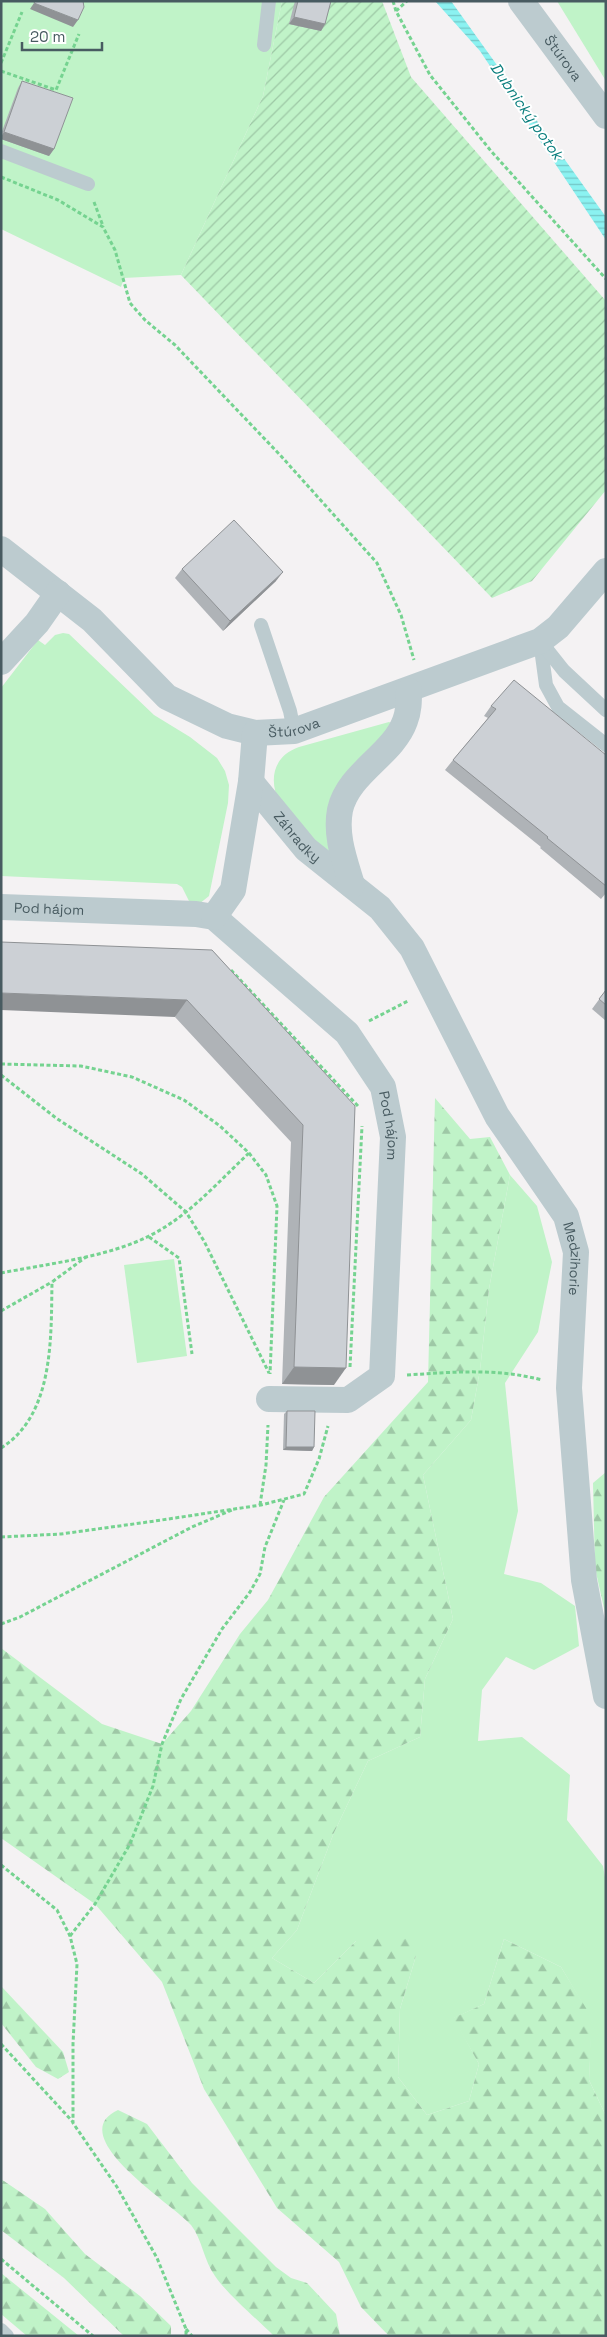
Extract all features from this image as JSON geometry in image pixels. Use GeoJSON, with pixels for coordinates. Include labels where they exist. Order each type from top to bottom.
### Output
{"type":"FeatureCollection","features":[{"type":"Feature","properties":{"kind":"street","name":"Štúrova"},"geometry":{"type":"LineString","coordinates":[[527,10],[606,116]]}},
{"type":"Feature","properties":{"kind":"street","name":"Štúrova"},"geometry":{"type":"LineString","coordinates":[[1,549],[92,620],[168,697],[227,726],[255,733],[294,731],[409,691],[540,641],[558,627],[606,571]]}},
{"type":"Feature","properties":{"kind":"street"},"geometry":{"type":"LineString","coordinates":[[1,662],[37,622],[58,593]]}},
{"type":"Feature","properties":{"kind":"street"},"geometry":{"type":"LineString","coordinates":[[352,885],[340,846],[340,809],[351,788],[390,743],[405,722],[409,706],[409,691]]}},
{"type":"Feature","properties":{"kind":"street"},"geometry":{"type":"LineString","coordinates":[[214,917],[233,890],[251,782],[255,733]]}},
{"type":"Feature","properties":{"kind":"street","name":"Záhradky"},"geometry":{"type":"LineString","coordinates":[[251,782],[306,849],[352,885]]}},
{"type":"Feature","properties":{"kind":"street","name":"Medzihorie"},"geometry":{"type":"LineString","coordinates":[[352,885],[380,908],[412,948],[498,1116],[566,1216],[576,1252],[569,1388],[584,1580],[606,1696]]}},
{"type":"Feature","properties":{"kind":"street","name":"Pod hájom"},"geometry":{"type":"LineString","coordinates":[[1,906],[196,914],[214,917],[347,1033],[383,1088],[393,1138],[382,1376]]}},
{"type":"Feature","properties":{"kind":"street"},"geometry":{"type":"LineString","coordinates":[[270,1387],[348,1400],[382,1376]]}},
{"type":"Feature","properties":{"kind":"lane"},"geometry":{"type":"LineString","coordinates":[[264,45],[269,1]]}},
{"type":"Feature","properties":{"kind":"lane"},"geometry":{"type":"LineString","coordinates":[[513,1],[527,10]]}},
{"type":"Feature","properties":{"kind":"lane"},"geometry":{"type":"LineString","coordinates":[[1,151],[88,184]]}},
{"type":"Feature","properties":{"kind":"lane"},"geometry":{"type":"LineString","coordinates":[[261,625],[290,711],[294,731]]}},
{"type":"Feature","properties":{"kind":"lane"},"geometry":{"type":"LineString","coordinates":[[540,641],[564,671],[606,710]]}},
{"type":"Feature","properties":{"kind":"lane"},"geometry":{"type":"LineString","coordinates":[[540,641],[546,686],[558,707],[606,745]]}},
{"type":"Feature","properties":{"kind":"lane"},"geometry":{"type":"LineString","coordinates":[[1,2330],[8,2336]]}},
{"type":"Feature","properties":{"kind":"path"},"geometry":{"type":"LineString","coordinates":[[393,1],[396,11],[430,75],[491,151],[606,279]]}},
{"type":"Feature","properties":{"kind":"path"},"geometry":{"type":"LineString","coordinates":[[396,11],[407,1]]}},
{"type":"Feature","properties":{"kind":"path"},"geometry":{"type":"LineString","coordinates":[[1,62],[22,12]]}},
{"type":"Feature","properties":{"kind":"path"},"geometry":{"type":"LineString","coordinates":[[1,71],[56,90],[79,34]]}},
{"type":"Feature","properties":{"kind":"path"},"geometry":{"type":"LineString","coordinates":[[1,177],[58,200],[103,227]]}},
{"type":"Feature","properties":{"kind":"path"},"geometry":{"type":"LineString","coordinates":[[88,184],[103,227],[114,250],[130,304],[175,346],[281,456],[377,563],[401,614],[416,665]]}},
{"type":"Feature","properties":{"kind":"path"},"geometry":{"type":"LineString","coordinates":[[225,964],[355,1100],[359,1107]]}},
{"type":"Feature","properties":{"kind":"path"},"geometry":{"type":"LineString","coordinates":[[347,1033],[433,988]]}},
{"type":"Feature","properties":{"kind":"path"},"geometry":{"type":"LineString","coordinates":[[264,1015],[269,1010]]}},
{"type":"Feature","properties":{"kind":"path"},"geometry":{"type":"LineString","coordinates":[[307,1061],[313,1056]]}},
{"type":"Feature","properties":{"kind":"path"},"geometry":{"type":"LineString","coordinates":[[1,1064],[81,1066],[132,1077],[184,1100],[220,1126],[249,1153],[266,1174],[277,1206],[266,1465],[261,1505]]}},
{"type":"Feature","properties":{"kind":"path"},"geometry":{"type":"LineString","coordinates":[[1,1075],[56,1118],[142,1174],[186,1212],[204,1240],[270,1387]]}},
{"type":"Feature","properties":{"kind":"path"},"geometry":{"type":"LineString","coordinates":[[1,1537],[61,1534],[261,1505],[304,1494],[319,1459],[327,1426],[348,1400],[362,1125]]}},
{"type":"Feature","properties":{"kind":"path"},"geometry":{"type":"LineString","coordinates":[[1,1273],[88,1256],[149,1236],[186,1212],[249,1153]]}},
{"type":"Feature","properties":{"kind":"path"},"geometry":{"type":"LineString","coordinates":[[350,1204],[358,1204]]}},
{"type":"Feature","properties":{"kind":"path"},"geometry":{"type":"LineString","coordinates":[[149,1236],[179,1258],[192,1354]]}},
{"type":"Feature","properties":{"kind":"path"},"geometry":{"type":"LineString","coordinates":[[1,1311],[52,1282],[88,1256]]}},
{"type":"Feature","properties":{"kind":"path"},"geometry":{"type":"LineString","coordinates":[[347,1271],[355,1271]]}},
{"type":"Feature","properties":{"kind":"path"},"geometry":{"type":"LineString","coordinates":[[1,1448],[16,1439],[42,1395],[52,1314],[52,1282]]}},
{"type":"Feature","properties":{"kind":"path"},"geometry":{"type":"LineString","coordinates":[[344,1325],[352,1325]]}},
{"type":"Feature","properties":{"kind":"path"},"geometry":{"type":"LineString","coordinates":[[382,1376],[480,1370],[520,1374],[569,1388]]}},
{"type":"Feature","properties":{"kind":"path"},"geometry":{"type":"LineString","coordinates":[[70,1936],[95,1904],[130,1844],[153,1786],[162,1744],[181,1699],[222,1629],[250,1592],[260,1574],[265,1547],[284,1500]]}},
{"type":"Feature","properties":{"kind":"path"},"geometry":{"type":"LineString","coordinates":[[1,1624],[20,1617],[175,1536],[236,1508]]}},
{"type":"Feature","properties":{"kind":"path"},"geometry":{"type":"LineString","coordinates":[[1,1865],[57,1910],[70,1936],[77,1964],[73,2044],[73,2123]]}},
{"type":"Feature","properties":{"kind":"path"},"geometry":{"type":"LineString","coordinates":[[1,2044],[73,2123],[117,2187],[157,2258],[186,2329],[192,2336]]}},
{"type":"Feature","properties":{"kind":"path"},"geometry":{"type":"LineString","coordinates":[[1,2259],[94,2336]]}},
{"type":"Feature","properties":{"kind":"path"},"geometry":{"type":"LineString","coordinates":[[186,2329],[186,2336]]}},
{"type":"Feature","properties":{"kind":"green space"},"geometry":{"type":"Polygon","coordinates":[[[1,1],[282,1],[263,96],[181,275],[124,278],[121,287],[1,229],[1,1]]]}},
{"type":"Feature","properties":{"kind":"green space"},"geometry":{"type":"Polygon","coordinates":[[[282,1],[382,1],[411,77],[606,301],[606,490],[532,581],[492,598],[181,275],[263,96],[282,1]]]}},
{"type":"Feature","properties":{"kind":"green space"},"geometry":{"type":"Polygon","coordinates":[[[557,1],[606,1],[606,81],[557,1]]]}},
{"type":"Feature","properties":{"kind":"green space"},"geometry":{"type":"Polygon","coordinates":[[[69,634],[154,715],[190,737],[217,758],[225,771],[229,785],[228,803],[209,896],[199,904],[190,903],[182,887],[177,884],[1,876],[1,688],[38,640],[45,645],[55,635],[69,634]]]}},
{"type":"Feature","properties":{"kind":"green space"},"geometry":{"type":"Polygon","coordinates":[[[389,722],[393,724],[346,780],[334,861],[297,825],[280,804],[274,786],[275,770],[283,756],[299,747],[389,722]]]}},
{"type":"Feature","properties":{"kind":"green space"},"geometry":{"type":"Polygon","coordinates":[[[435,1098],[470,1139],[490,1137],[510,1175],[489,1289],[480,1370],[471,1420],[423,1475],[453,1619],[425,1679],[420,1737],[368,1761],[333,1835],[297,1930],[272,1958],[314,1983],[356,1941],[404,1933],[416,1956],[400,2009],[398,2077],[427,2115],[469,2101],[479,2064],[453,2018],[484,2004],[504,1939],[561,1967],[592,2018],[589,2080],[606,2116],[606,2336],[389,2336],[361,2307],[339,2262],[277,2208],[204,2089],[162,1982],[95,1904],[1,1838],[1,1648],[102,1724],[162,1744],[191,1711],[240,1634],[268,1600],[324,1497],[428,1382],[435,1098]]]}},
{"type":"Feature","properties":{"kind":"green space"},"geometry":{"type":"Polygon","coordinates":[[[510,1175],[537,1206],[552,1262],[538,1332],[505,1383],[518,1511],[504,1574],[541,1583],[575,1606],[579,1646],[534,1670],[506,1657],[482,1690],[478,1741],[522,1737],[570,1775],[567,1820],[603,1866],[606,1883],[606,2116],[589,2080],[591,2018],[561,1967],[504,1939],[484,2004],[454,2018],[479,2064],[469,2101],[427,2115],[398,2077],[400,2009],[416,1956],[356,1941],[314,1983],[272,1958],[297,1930],[333,1835],[368,1761],[420,1737],[425,1679],[453,1619],[423,1475],[471,1420],[480,1370],[489,1289],[510,1175]]]}},
{"type":"Feature","properties":{"kind":"green space"},"geometry":{"type":"Polygon","coordinates":[[[174,1259],[187,1356],[137,1363],[124,1265],[174,1259]]]}},
{"type":"Feature","properties":{"kind":"green space"},"geometry":{"type":"Polygon","coordinates":[[[606,1472],[606,1617],[595,1568],[593,1483],[606,1472]]]}},
{"type":"Feature","properties":{"kind":"green space"},"geometry":{"type":"Polygon","coordinates":[[[1,1986],[63,2052],[69,2072],[58,2079],[36,2067],[1,2023],[1,1986]]]}},
{"type":"Feature","properties":{"kind":"green space"},"geometry":{"type":"Polygon","coordinates":[[[118,2110],[147,2124],[192,2183],[276,2267],[291,2278],[307,2283],[336,2314],[340,2336],[274,2336],[235,2299],[211,2270],[198,2237],[191,2225],[146,2187],[112,2153],[103,2136],[104,2122],[118,2110]]]}},
{"type":"Feature","properties":{"kind":"green space"},"geometry":{"type":"Polygon","coordinates":[[[1,2179],[45,2209],[85,2254],[140,2296],[171,2326],[171,2336],[124,2336],[64,2278],[1,2230],[1,2179]]]}},
{"type":"Feature","properties":{"kind":"green space"},"geometry":{"type":"Polygon","coordinates":[[[1,2273],[79,2336],[27,2336],[1,2314],[1,2273]]]}},
{"type":"Feature","properties":{"kind":"water","name":"Dubnický potok"},"geometry":{"type":"Polygon","coordinates":[[[435,1],[451,1],[606,217],[606,240],[480,51],[435,1]]]}},
{"type":"Feature","properties":{"kind":"building"},"geometry":{"type":"Polygon","coordinates":[[[35,1],[83,1],[84,7],[78,20],[34,3],[35,1]]]}},
{"type":"Feature","properties":{"kind":"building"},"geometry":{"type":"Polygon","coordinates":[[[298,1],[331,1],[325,24],[294,17],[298,1]]]}},
{"type":"Feature","properties":{"kind":"building"},"geometry":{"type":"Polygon","coordinates":[[[22,81],[73,98],[54,149],[4,132],[22,81]]]}},
{"type":"Feature","properties":{"kind":"building"},"geometry":{"type":"Polygon","coordinates":[[[234,520],[283,572],[230,621],[182,569],[234,520]]]}},
{"type":"Feature","properties":{"kind":"building"},"geometry":{"type":"Polygon","coordinates":[[[514,680],[606,755],[606,886],[453,760],[496,709],[491,706],[514,680]]]}},
{"type":"Feature","properties":{"kind":"building"},"geometry":{"type":"Polygon","coordinates":[[[1,942],[212,950],[355,1106],[346,1368],[294,1367],[303,1125],[187,1000],[1,993],[1,942]]]}},
{"type":"Feature","properties":{"kind":"building"},"geometry":{"type":"Polygon","coordinates":[[[606,990],[606,1005],[599,999],[606,990]]]}},
{"type":"Feature","properties":{"kind":"building"},"geometry":{"type":"Polygon","coordinates":[[[287,1411],[315,1411],[314,1447],[286,1447],[287,1411]]]}}]}
